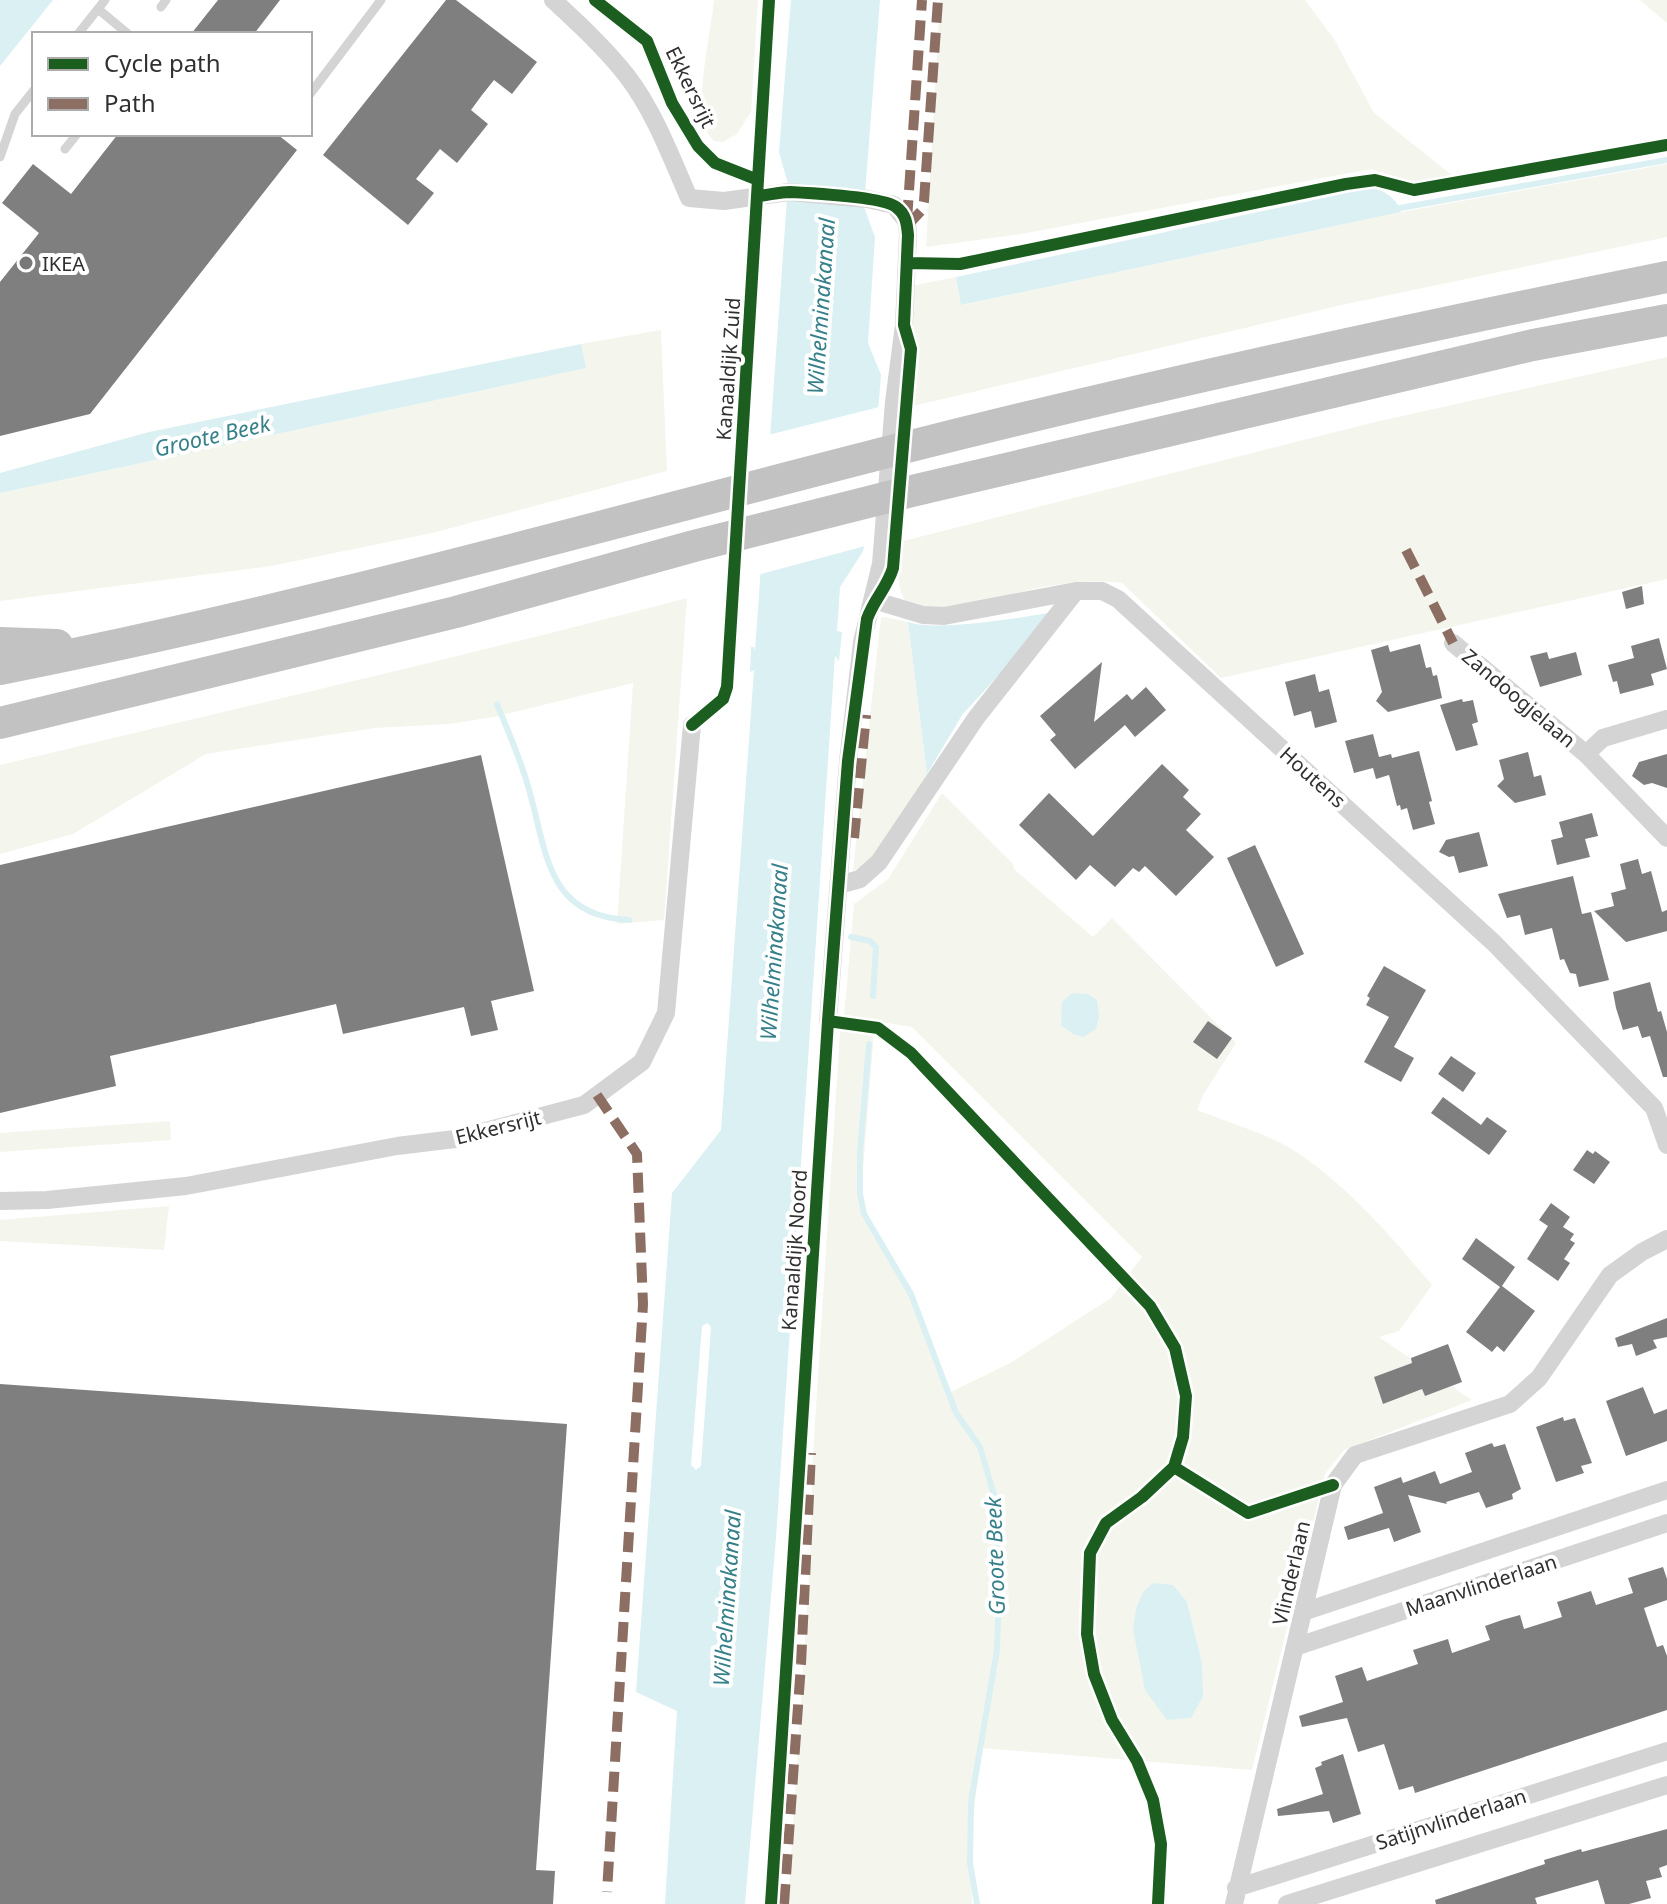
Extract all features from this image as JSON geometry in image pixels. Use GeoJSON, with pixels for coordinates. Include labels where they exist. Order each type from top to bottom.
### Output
{"type":"FeatureCollection","features":[{"type":"Feature","properties":{"kind":"highway"},"geometry":{"type":"LineString","coordinates":[[0,669],[116,647],[448,567],[914,446],[1407,329],[1667,277]]}},
{"type":"Feature","properties":{"kind":"highway"},"geometry":{"type":"LineString","coordinates":[[0,723],[456,612],[694,546],[912,491],[1533,345],[1667,320]]}},
{"type":"Feature","properties":{"kind":"highway"},"geometry":{"type":"LineString","coordinates":[[0,643],[116,647]]}},
{"type":"Feature","properties":{"kind":"street"},"geometry":{"type":"LineString","coordinates":[[553,0],[591,35],[628,78],[663,138],[689,198],[724,201],[789,192],[867,199],[894,205],[907,222],[904,325],[894,402],[881,564],[862,642],[848,761],[828,1021]]}},
{"type":"Feature","properties":{"kind":"street"},"geometry":{"type":"LineString","coordinates":[[839,885],[860,879],[879,862],[976,718],[1076,591]]}},
{"type":"Feature","properties":{"kind":"street","name":"Houtens"},"geometry":{"type":"LineString","coordinates":[[873,600],[923,615],[944,616],[1076,591],[1102,591],[1118,599],[1494,943],[1654,1108],[1667,1145]]}},
{"type":"Feature","properties":{"kind":"street","name":"Zandoogjelaan"},"geometry":{"type":"LineString","coordinates":[[1453,643],[1586,754],[1667,838]]}},
{"type":"Feature","properties":{"kind":"street","name":"Zandoogjelaan"},"geometry":{"type":"LineString","coordinates":[[1586,754],[1603,738],[1667,719]]}},
{"type":"Feature","properties":{"kind":"street","name":"Ekkersrijt"},"geometry":{"type":"LineString","coordinates":[[0,1201],[47,1200],[186,1186],[397,1146],[455,1139],[584,1105],[642,1062],[666,1013],[692,725]]}},
{"type":"Feature","properties":{"kind":"street","name":"Vlinderlaan"},"geometry":{"type":"LineString","coordinates":[[1235,1896],[1333,1485],[1355,1455],[1510,1404],[1539,1378],[1610,1275],[1667,1239]]}},
{"type":"Feature","properties":{"kind":"street","name":"Maanvlinderlaan"},"geometry":{"type":"LineString","coordinates":[[1303,1612],[1667,1490]]}},
{"type":"Feature","properties":{"kind":"street","name":"Maanvlinderlaan"},"geometry":{"type":"LineString","coordinates":[[1295,1647],[1667,1523]]}},
{"type":"Feature","properties":{"kind":"street","name":"Satijnvlinderlaan"},"geometry":{"type":"LineString","coordinates":[[1235,1896],[1667,1751]]}},
{"type":"Feature","properties":{"kind":"street","name":"Satijnvlinderlaan"},"geometry":{"type":"LineString","coordinates":[[1287,1904],[1667,1785]]}},
{"type":"Feature","properties":{"kind":"lane"},"geometry":{"type":"LineString","coordinates":[[80,32],[105,0]]}},
{"type":"Feature","properties":{"kind":"lane"},"geometry":{"type":"LineString","coordinates":[[312,91],[381,0]]}},
{"type":"Feature","properties":{"kind":"lane"},"geometry":{"type":"LineString","coordinates":[[98,9],[126,32]]}},
{"type":"Feature","properties":{"kind":"lane"},"geometry":{"type":"LineString","coordinates":[[0,157],[15,114],[32,93]]}},
{"type":"Feature","properties":{"kind":"lane"},"geometry":{"type":"LineString","coordinates":[[65,149],[75,136]]}},
{"type":"Feature","properties":{"kind":"shaded area"},"geometry":{"type":"Polygon","coordinates":[[[714,0],[758,0],[751,112],[737,134],[723,142],[714,141],[705,128],[701,105],[714,0]]]}},
{"type":"Feature","properties":{"kind":"shaded area"},"geometry":{"type":"Polygon","coordinates":[[[940,0],[1305,0],[1334,39],[1374,113],[1454,177],[1412,183],[1371,169],[1021,234],[926,247],[940,0]]]}},
{"type":"Feature","properties":{"kind":"shaded area"},"geometry":{"type":"Polygon","coordinates":[[[1640,0],[1667,0],[1667,23],[1640,0]]]}},
{"type":"Feature","properties":{"kind":"shaded area"},"geometry":{"type":"Polygon","coordinates":[[[1667,164],[1667,237],[1346,304],[913,406],[917,361],[909,319],[911,286],[956,277],[962,305],[1401,212],[1667,164]]]}},
{"type":"Feature","properties":{"kind":"shaded area"},"geometry":{"type":"Polygon","coordinates":[[[661,330],[667,471],[432,533],[271,566],[0,601],[0,493],[585,368],[581,344],[661,330]]]}},
{"type":"Feature","properties":{"kind":"shaded area"},"geometry":{"type":"Polygon","coordinates":[[[1667,357],[1667,579],[1221,678],[1122,583],[1062,584],[959,607],[927,610],[908,603],[900,588],[903,541],[1371,423],[1667,357]]]}},
{"type":"Feature","properties":{"kind":"shaded area"},"geometry":{"type":"Polygon","coordinates":[[[687,598],[664,920],[617,924],[633,683],[494,717],[449,724],[375,728],[206,754],[73,834],[0,854],[0,765],[430,663],[687,598]]]}},
{"type":"Feature","properties":{"kind":"shaded area"},"geometry":{"type":"Polygon","coordinates":[[[881,618],[908,622],[927,774],[896,828],[869,863],[853,871],[880,625],[881,618]]]}},
{"type":"Feature","properties":{"kind":"shaded area"},"geometry":{"type":"Polygon","coordinates":[[[942,793],[1012,863],[1015,870],[1093,937],[1112,918],[1236,1043],[1197,1110],[1261,1134],[1295,1151],[1333,1180],[1368,1213],[1432,1285],[1399,1331],[1379,1337],[1472,1400],[1344,1450],[1325,1474],[1252,1770],[981,1748],[970,1847],[972,1904],[788,1904],[840,1031],[874,1032],[860,1208],[892,1258],[927,1330],[951,1392],[1010,1363],[1111,1298],[1142,1257],[912,1027],[844,1016],[854,904],[888,879],[942,793]],[[1143,1592],[1136,1608],[1133,1629],[1202,1663],[1187,1602],[1143,1592]]]}},
{"type":"Feature","properties":{"kind":"shaded area"},"geometry":{"type":"Polygon","coordinates":[[[170,1121],[171,1140],[0,1152],[0,1133],[170,1121]]]}},
{"type":"Feature","properties":{"kind":"shaded area"},"geometry":{"type":"Polygon","coordinates":[[[169,1206],[164,1250],[0,1241],[0,1220],[169,1206]]]}},
{"type":"Feature","properties":{"kind":"water"},"geometry":{"type":"Polygon","coordinates":[[[0,0],[53,0],[0,66],[0,0]]]}},
{"type":"Feature","properties":{"kind":"water","name":"Wilhelminakanaal"},"geometry":{"type":"Polygon","coordinates":[[[791,0],[880,0],[864,207],[875,237],[868,343],[881,375],[868,536],[862,553],[840,587],[837,631],[842,632],[839,661],[835,656],[776,1538],[745,1904],[665,1904],[677,1711],[636,1692],[672,1193],[721,1130],[754,670],[750,672],[751,647],[755,651],[788,184],[779,152],[791,0]],[[707,1323],[702,1326],[691,1465],[696,1470],[701,1466],[711,1327],[707,1323]]]}},
{"type":"Feature","properties":{"kind":"water"},"geometry":{"type":"Polygon","coordinates":[[[1370,188],[1389,196],[1401,212],[961,305],[956,277],[1370,188]]]}},
{"type":"Feature","properties":{"kind":"water"},"geometry":{"type":"Polygon","coordinates":[[[581,344],[586,368],[0,493],[0,473],[149,432],[581,344]]]}},
{"type":"Feature","properties":{"kind":"water"},"geometry":{"type":"Polygon","coordinates":[[[1049,613],[1028,643],[962,715],[927,774],[908,622],[956,625],[1049,613]]]}},
{"type":"Feature","properties":{"kind":"water"},"geometry":{"type":"Polygon","coordinates":[[[1072,993],[1088,994],[1097,1000],[1099,1017],[1096,1029],[1083,1037],[1061,1025],[1062,1002],[1072,993]]]}},
{"type":"Feature","properties":{"kind":"water"},"geometry":{"type":"Polygon","coordinates":[[[1153,1583],[1173,1585],[1187,1602],[1202,1663],[1203,1696],[1191,1718],[1167,1720],[1145,1690],[1133,1629],[1136,1608],[1143,1592],[1153,1583]]]}},
{"type":"Feature","properties":{"kind":"pier"},"geometry":{"type":"Polygon","coordinates":[[[883,406],[869,545],[757,575],[768,435],[883,406]]]}},
{"type":"Feature","properties":{"kind":"building"},"geometry":{"type":"Polygon","coordinates":[[[218,0],[280,0],[256,32],[193,32],[218,0]]]}},
{"type":"Feature","properties":{"kind":"building"},"geometry":{"type":"Polygon","coordinates":[[[446,0],[456,0],[537,62],[512,94],[494,80],[482,95],[471,110],[488,124],[457,163],[440,149],[416,179],[434,193],[408,225],[323,155],[446,0]]]}},
{"type":"Feature","properties":{"kind":"building"},"geometry":{"type":"Polygon","coordinates":[[[116,136],[280,136],[297,150],[90,414],[0,436],[0,282],[39,233],[2,203],[33,164],[71,194],[116,136]]]}},
{"type":"Feature","properties":{"kind":"building"},"geometry":{"type":"Polygon","coordinates":[[[1642,586],[1644,604],[1626,609],[1622,592],[1642,586]]]}},
{"type":"Feature","properties":{"kind":"building"},"geometry":{"type":"Polygon","coordinates":[[[1659,638],[1667,669],[1651,674],[1654,685],[1620,694],[1608,665],[1634,658],[1631,646],[1659,638]]]}},
{"type":"Feature","properties":{"kind":"building"},"geometry":{"type":"Polygon","coordinates":[[[1420,644],[1426,668],[1431,667],[1433,676],[1437,675],[1442,698],[1388,712],[1376,701],[1382,692],[1371,650],[1388,645],[1390,652],[1420,644]]]}},
{"type":"Feature","properties":{"kind":"building"},"geometry":{"type":"Polygon","coordinates":[[[1547,652],[1549,659],[1576,652],[1582,675],[1540,687],[1530,656],[1547,652]]]}},
{"type":"Feature","properties":{"kind":"building"},"geometry":{"type":"Polygon","coordinates":[[[1102,662],[1094,722],[1127,694],[1132,700],[1146,687],[1166,710],[1135,737],[1125,725],[1075,769],[1050,740],[1056,735],[1040,716],[1102,662]]]}},
{"type":"Feature","properties":{"kind":"building"},"geometry":{"type":"Polygon","coordinates":[[[1315,674],[1319,692],[1329,689],[1337,722],[1315,728],[1311,711],[1294,716],[1285,682],[1315,674]]]}},
{"type":"Feature","properties":{"kind":"building"},"geometry":{"type":"Polygon","coordinates":[[[1462,699],[1463,702],[1473,700],[1478,722],[1472,724],[1478,745],[1456,751],[1440,705],[1462,699]]]}},
{"type":"Feature","properties":{"kind":"building"},"geometry":{"type":"Polygon","coordinates":[[[1373,734],[1379,757],[1391,754],[1392,758],[1419,751],[1435,824],[1413,830],[1407,808],[1401,810],[1400,805],[1397,806],[1389,775],[1376,779],[1373,768],[1354,773],[1345,741],[1373,734]]]}},
{"type":"Feature","properties":{"kind":"building"},"geometry":{"type":"Polygon","coordinates":[[[1528,752],[1534,777],[1541,775],[1546,795],[1515,803],[1497,786],[1504,779],[1499,760],[1528,752]]]}},
{"type":"Feature","properties":{"kind":"building"},"geometry":{"type":"Polygon","coordinates":[[[1667,754],[1667,788],[1652,783],[1644,785],[1632,776],[1639,762],[1667,754]]]}},
{"type":"Feature","properties":{"kind":"building"},"geometry":{"type":"Polygon","coordinates":[[[481,755],[534,991],[491,1001],[498,1030],[471,1036],[464,1007],[343,1034],[336,1004],[110,1056],[116,1086],[0,1113],[0,865],[481,755]]]}},
{"type":"Feature","properties":{"kind":"building"},"geometry":{"type":"Polygon","coordinates":[[[1162,764],[1189,790],[1183,797],[1201,814],[1186,830],[1214,857],[1176,896],[1145,866],[1139,872],[1133,868],[1115,887],[1090,865],[1076,880],[1019,825],[1049,793],[1093,836],[1162,764]]]}},
{"type":"Feature","properties":{"kind":"building"},"geometry":{"type":"Polygon","coordinates":[[[1592,813],[1598,836],[1585,839],[1590,857],[1557,865],[1551,840],[1563,837],[1559,822],[1592,813]]]}},
{"type":"Feature","properties":{"kind":"building"},"geometry":{"type":"Polygon","coordinates":[[[1479,832],[1488,866],[1459,873],[1454,856],[1439,852],[1446,840],[1479,832]]]}},
{"type":"Feature","properties":{"kind":"building"},"geometry":{"type":"Polygon","coordinates":[[[1255,845],[1304,954],[1276,967],[1227,858],[1255,845]]]}},
{"type":"Feature","properties":{"kind":"building"},"geometry":{"type":"Polygon","coordinates":[[[1638,859],[1642,874],[1651,871],[1662,912],[1667,910],[1667,931],[1626,942],[1594,911],[1614,906],[1611,893],[1626,889],[1620,864],[1638,859]]]}},
{"type":"Feature","properties":{"kind":"building"},"geometry":{"type":"Polygon","coordinates":[[[1573,876],[1582,914],[1591,912],[1609,980],[1579,987],[1576,974],[1570,973],[1564,959],[1560,960],[1552,928],[1525,935],[1520,915],[1507,918],[1498,894],[1573,876]]]}},
{"type":"Feature","properties":{"kind":"building"},"geometry":{"type":"Polygon","coordinates":[[[1384,966],[1426,990],[1394,1047],[1414,1058],[1401,1082],[1364,1062],[1389,1017],[1366,1005],[1370,998],[1367,996],[1384,966]]]}},
{"type":"Feature","properties":{"kind":"building"},"geometry":{"type":"Polygon","coordinates":[[[1650,982],[1667,1032],[1667,1077],[1663,1077],[1650,1036],[1642,1038],[1638,1026],[1623,1030],[1613,992],[1650,982]]]}},
{"type":"Feature","properties":{"kind":"building"},"geometry":{"type":"Polygon","coordinates":[[[1208,1021],[1232,1038],[1217,1059],[1193,1042],[1208,1021]]]}},
{"type":"Feature","properties":{"kind":"building"},"geometry":{"type":"Polygon","coordinates":[[[1451,1056],[1476,1073],[1463,1092],[1438,1074],[1451,1056]]]}},
{"type":"Feature","properties":{"kind":"building"},"geometry":{"type":"Polygon","coordinates":[[[1443,1097],[1481,1125],[1487,1117],[1507,1131],[1489,1155],[1431,1113],[1443,1097]]]}},
{"type":"Feature","properties":{"kind":"building"},"geometry":{"type":"Polygon","coordinates":[[[1587,1150],[1593,1154],[1595,1151],[1610,1162],[1594,1184],[1573,1170],[1587,1150]]]}},
{"type":"Feature","properties":{"kind":"building"},"geometry":{"type":"Polygon","coordinates":[[[1551,1203],[1570,1217],[1563,1227],[1574,1234],[1570,1240],[1575,1243],[1564,1259],[1570,1263],[1558,1281],[1527,1259],[1548,1226],[1539,1220],[1551,1203]]]}},
{"type":"Feature","properties":{"kind":"building"},"geometry":{"type":"Polygon","coordinates":[[[1476,1238],[1515,1267],[1502,1286],[1535,1311],[1504,1352],[1497,1346],[1492,1352],[1466,1332],[1500,1287],[1462,1259],[1476,1238]]]}},
{"type":"Feature","properties":{"kind":"building"},"geometry":{"type":"Polygon","coordinates":[[[1667,1318],[1667,1337],[1653,1340],[1657,1348],[1636,1356],[1632,1344],[1618,1347],[1615,1338],[1667,1318]]]}},
{"type":"Feature","properties":{"kind":"building"},"geometry":{"type":"Polygon","coordinates":[[[1448,1344],[1462,1382],[1425,1396],[1422,1389],[1383,1404],[1374,1377],[1412,1363],[1411,1358],[1448,1344]]]}},
{"type":"Feature","properties":{"kind":"building"},"geometry":{"type":"Polygon","coordinates":[[[0,1384],[567,1424],[536,1870],[555,1871],[553,1904],[0,1904],[0,1384]]]}},
{"type":"Feature","properties":{"kind":"building"},"geometry":{"type":"Polygon","coordinates":[[[1643,1387],[1654,1414],[1667,1409],[1667,1441],[1626,1456],[1606,1401],[1643,1387]]]}},
{"type":"Feature","properties":{"kind":"building"},"geometry":{"type":"Polygon","coordinates":[[[1563,1417],[1564,1421],[1575,1418],[1592,1463],[1581,1466],[1584,1473],[1556,1482],[1536,1427],[1563,1417]]]}},
{"type":"Feature","properties":{"kind":"building"},"geometry":{"type":"Polygon","coordinates":[[[1492,1443],[1494,1447],[1505,1444],[1521,1489],[1512,1494],[1513,1499],[1486,1508],[1479,1492],[1447,1504],[1408,1495],[1421,1532],[1394,1542],[1389,1528],[1348,1540],[1344,1527],[1383,1513],[1374,1487],[1401,1477],[1403,1483],[1435,1471],[1440,1484],[1472,1472],[1465,1453],[1492,1443]]]}},
{"type":"Feature","properties":{"kind":"building"},"geometry":{"type":"Polygon","coordinates":[[[1663,1567],[1667,1579],[1667,1600],[1644,1608],[1657,1647],[1663,1645],[1667,1656],[1667,1710],[1415,1793],[1413,1786],[1399,1790],[1384,1744],[1358,1752],[1347,1718],[1302,1727],[1299,1716],[1343,1702],[1335,1676],[1362,1667],[1367,1681],[1418,1664],[1413,1650],[1448,1639],[1452,1653],[1490,1640],[1485,1626],[1502,1620],[1520,1615],[1524,1629],[1562,1617],[1557,1602],[1591,1591],[1596,1605],[1633,1593],[1628,1578],[1663,1567]]]}},
{"type":"Feature","properties":{"kind":"building"},"geometry":{"type":"Polygon","coordinates":[[[1343,1754],[1361,1814],[1333,1823],[1329,1811],[1278,1816],[1277,1809],[1323,1794],[1315,1768],[1322,1765],[1321,1762],[1343,1754]]]}},
{"type":"Feature","properties":{"kind":"building"},"geometry":{"type":"Polygon","coordinates":[[[1667,1829],[1667,1865],[1659,1868],[1662,1877],[1646,1881],[1651,1898],[1629,1904],[1605,1904],[1598,1880],[1535,1898],[1537,1904],[1436,1904],[1435,1900],[1545,1864],[1544,1860],[1667,1829]]]}},
{"type":"Feature","properties":{"kind":"waterway"},"geometry":{"type":"LineString","coordinates":[[1400,208],[1667,160]]}},
{"type":"Feature","properties":{"kind":"waterway","name":"Groote Beek"},"geometry":{"type":"LineString","coordinates":[[497,704],[525,776],[554,876],[565,893],[580,906],[601,916],[629,920]]}},
{"type":"Feature","properties":{"kind":"waterway","name":"Groote Beek"},"geometry":{"type":"LineString","coordinates":[[851,937],[870,941],[876,947],[873,996]]}},
{"type":"Feature","properties":{"kind":"waterway","name":"Groote Beek"},"geometry":{"type":"LineString","coordinates":[[869,1044],[860,1152],[860,1194],[864,1214],[911,1294],[956,1413],[980,1447],[994,1495],[999,1591],[997,1650],[971,1802],[970,1863],[977,1904]]}},
{"type":"Feature","properties":{"kind":"marked path"},"geometry":{"type":"LineString","coordinates":[[907,220],[922,0]]}},
{"type":"Feature","properties":{"kind":"marked path"},"geometry":{"type":"LineString","coordinates":[[907,226],[922,210],[924,201],[938,0]]}},
{"type":"Feature","properties":{"kind":"marked path"},"geometry":{"type":"LineString","coordinates":[[1406,550],[1453,643]]}},
{"type":"Feature","properties":{"kind":"marked path"},"geometry":{"type":"LineString","coordinates":[[854,838],[866,715]]}},
{"type":"Feature","properties":{"kind":"marked path"},"geometry":{"type":"LineString","coordinates":[[597,1095],[637,1154],[643,1304],[607,1892]]}},
{"type":"Feature","properties":{"kind":"marked path"},"geometry":{"type":"LineString","coordinates":[[784,1904],[801,1664],[811,1453]]}},
{"type":"Feature","properties":{"kind":"cycle path"},"geometry":{"type":"LineString","coordinates":[[595,0],[647,41],[672,103],[698,146],[715,163],[758,180]]}},
{"type":"Feature","properties":{"kind":"cycle path","name":"Kanaaldijk Zuid"},"geometry":{"type":"LineString","coordinates":[[692,725],[723,699],[727,687],[769,0]]}},
{"type":"Feature","properties":{"kind":"cycle path"},"geometry":{"type":"LineString","coordinates":[[908,263],[960,264],[1346,184],[1375,180],[1414,190],[1667,145]]}},
{"type":"Feature","properties":{"kind":"cycle path","name":"Kanaaldijk Noord"},"geometry":{"type":"LineString","coordinates":[[759,196],[790,192],[846,196],[889,204],[902,213],[908,235],[904,325],[911,349],[893,568],[867,619],[848,761],[828,1021],[771,1904]]}},
{"type":"Feature","properties":{"kind":"cycle path"},"geometry":{"type":"LineString","coordinates":[[828,1021],[878,1028],[911,1053],[1150,1306],[1175,1348],[1186,1396],[1183,1437],[1174,1467],[1142,1497],[1106,1523],[1090,1553],[1087,1634],[1094,1674],[1112,1720],[1137,1761],[1153,1800],[1161,1844],[1158,1904]]}},
{"type":"Feature","properties":{"kind":"cycle path"},"geometry":{"type":"LineString","coordinates":[[1174,1467],[1248,1513],[1333,1485]]}},
{"type":"Feature","properties":{"kind":"place","name":"IKEA"},"geometry":{"type":"Point","coordinates":[26,263]}}]}
